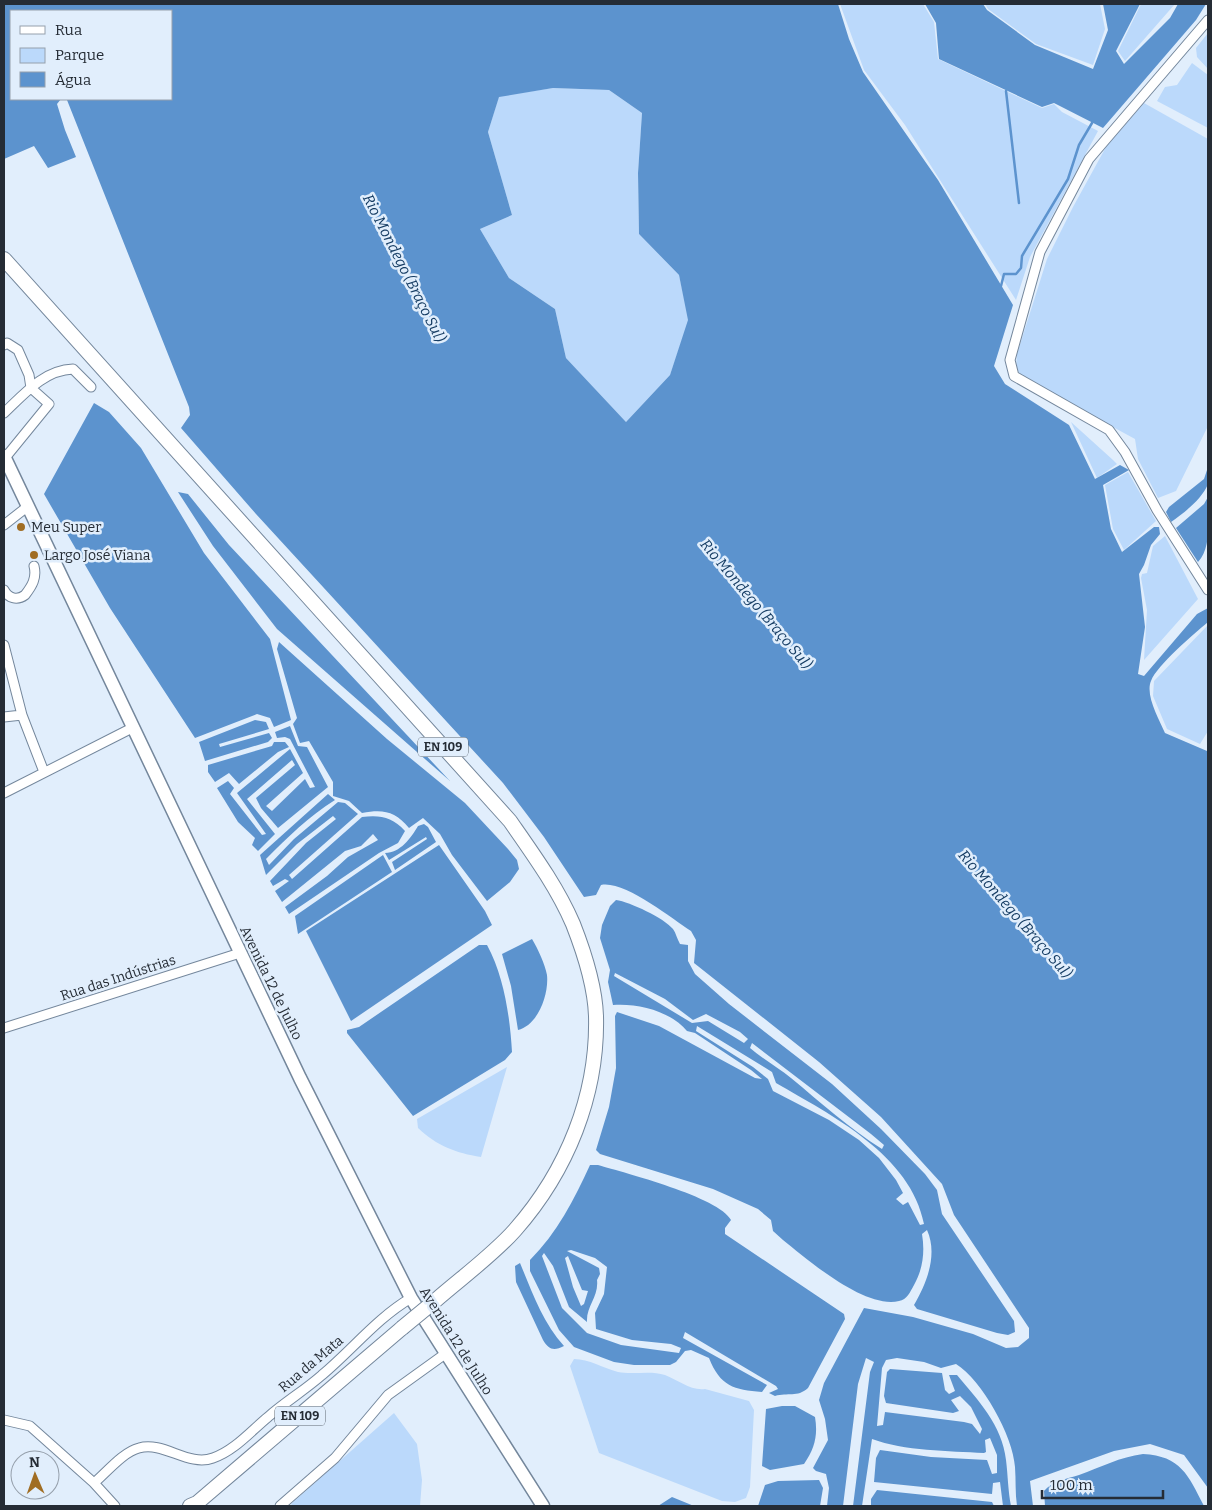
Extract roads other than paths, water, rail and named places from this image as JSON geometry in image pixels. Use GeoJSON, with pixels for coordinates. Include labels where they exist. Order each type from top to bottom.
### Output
{"type":"FeatureCollection","features":[{"type":"Feature","properties":{"kind":"main road","name":"EN 109"},"geometry":{"type":"LineString","coordinates":[[4,259],[510,821],[548,876],[572,923],[587,966],[596,1014],[594,1064],[581,1121],[550,1185],[515,1231],[194,1505]]}},
{"type":"Feature","properties":{"kind":"main road","name":"Avenida 12 de Julho"},"geometry":{"type":"LineString","coordinates":[[4,457],[240,953],[410,1298],[543,1506]]}},
{"type":"Feature","properties":{"kind":"street"},"geometry":{"type":"LineString","coordinates":[[1208,20],[1089,159],[1040,252],[1010,360],[1014,376],[1109,430],[1125,452],[1156,510],[1208,590]]}},
{"type":"Feature","properties":{"kind":"street"},"geometry":{"type":"LineString","coordinates":[[4,346],[7,343],[18,350],[29,375],[31,388],[49,404],[4,457]]}},
{"type":"Feature","properties":{"kind":"street"},"geometry":{"type":"LineString","coordinates":[[4,413],[49,373],[62,369],[73,369],[91,387]]}},
{"type":"Feature","properties":{"kind":"street"},"geometry":{"type":"LineString","coordinates":[[4,525],[27,507]]}},
{"type":"Feature","properties":{"kind":"street"},"geometry":{"type":"LineString","coordinates":[[4,590],[7,596],[14,598],[25,595],[34,582],[36,574],[34,566]]}},
{"type":"Feature","properties":{"kind":"street"},"geometry":{"type":"LineString","coordinates":[[4,645],[22,715],[44,772]]}},
{"type":"Feature","properties":{"kind":"street"},"geometry":{"type":"LineString","coordinates":[[4,717],[22,715]]}},
{"type":"Feature","properties":{"kind":"street"},"geometry":{"type":"LineString","coordinates":[[4,793],[134,727]]}},
{"type":"Feature","properties":{"kind":"street","name":"Rua das Indústrias"},"geometry":{"type":"LineString","coordinates":[[4,1027],[240,953]]}},
{"type":"Feature","properties":{"kind":"street","name":"Rua da Mata"},"geometry":{"type":"LineString","coordinates":[[94,1482],[126,1456],[140,1448],[155,1448],[194,1460],[211,1459],[225,1453],[273,1412],[322,1375],[392,1309],[410,1298]]}},
{"type":"Feature","properties":{"kind":"street"},"geometry":{"type":"LineString","coordinates":[[280,1506],[335,1458],[388,1395],[445,1354]]}},
{"type":"Feature","properties":{"kind":"street"},"geometry":{"type":"LineString","coordinates":[[4,1420],[30,1426],[94,1482],[115,1506]]}},
{"type":"Feature","properties":{"kind":"water","name":"Rio Mondego (Braço Sul)"},"geometry":{"type":"Polygon","coordinates":[[[4,4],[838,4],[849,39],[863,72],[938,180],[1013,305],[994,366],[1005,384],[1069,425],[1095,479],[1120,465],[1129,470],[1103,485],[1111,529],[1122,552],[1154,527],[1159,527],[1160,534],[1151,545],[1139,574],[1145,627],[1138,674],[1144,676],[1197,614],[1208,608],[1208,622],[1160,667],[1151,681],[1150,693],[1151,700],[1165,733],[1208,750],[1208,1488],[1184,1455],[1150,1444],[1114,1451],[1030,1481],[1033,1506],[1017,1506],[1015,1467],[1009,1440],[986,1395],[976,1382],[956,1364],[941,1368],[924,1362],[897,1358],[886,1360],[882,1368],[877,1426],[883,1425],[885,1412],[964,1422],[972,1424],[980,1434],[982,1429],[971,1407],[960,1396],[951,1400],[959,1411],[953,1413],[886,1403],[884,1396],[887,1372],[890,1369],[942,1373],[945,1390],[949,1394],[955,1391],[949,1375],[957,1375],[988,1414],[1000,1435],[1004,1447],[1011,1506],[1003,1506],[1000,1482],[993,1483],[992,1494],[874,1482],[876,1458],[880,1450],[931,1457],[987,1460],[992,1474],[997,1473],[997,1455],[990,1438],[985,1440],[986,1452],[984,1453],[912,1448],[872,1439],[862,1506],[853,1506],[870,1372],[874,1362],[866,1358],[858,1384],[843,1506],[827,1506],[829,1488],[826,1474],[813,1468],[828,1440],[825,1419],[819,1400],[824,1383],[864,1308],[913,1317],[973,1334],[1006,1348],[1018,1347],[1029,1338],[1029,1328],[954,1215],[942,1184],[881,1117],[819,1062],[694,963],[696,940],[691,931],[647,901],[622,888],[601,885],[596,895],[584,897],[544,837],[503,783],[256,514],[181,428],[190,415],[189,407],[67,100],[172,100],[172,10],[10,10],[10,100],[60,100],[57,104],[76,157],[48,168],[34,146],[4,159],[4,4]],[[553,88],[499,97],[488,132],[512,215],[480,229],[509,278],[555,309],[566,358],[626,422],[670,375],[688,320],[679,275],[639,234],[638,173],[642,113],[609,90],[553,88]]]}},
{"type":"Feature","properties":{"kind":"water"},"geometry":{"type":"Polygon","coordinates":[[[925,4],[983,4],[987,10],[1035,45],[1093,69],[1108,30],[1103,4],[1140,4],[1116,51],[1124,64],[1170,18],[1178,4],[1206,4],[1196,20],[1103,128],[1054,103],[1042,107],[939,59],[936,23],[925,4]]]}},
{"type":"Feature","properties":{"kind":"water"},"geometry":{"type":"Polygon","coordinates":[[[94,403],[109,412],[141,448],[204,553],[270,639],[291,720],[274,727],[270,718],[257,714],[195,738],[110,608],[44,494],[94,403]]]}},
{"type":"Feature","properties":{"kind":"water"},"geometry":{"type":"Polygon","coordinates":[[[1208,467],[1208,484],[1202,495],[1171,522],[1166,512],[1169,507],[1204,479],[1208,467]]]}},
{"type":"Feature","properties":{"kind":"water"},"geometry":{"type":"Polygon","coordinates":[[[178,492],[188,494],[229,545],[450,781],[277,629],[213,546],[178,492]]]}},
{"type":"Feature","properties":{"kind":"water"},"geometry":{"type":"Polygon","coordinates":[[[1208,497],[1209,523],[1207,541],[1198,562],[1176,528],[1204,504],[1208,497]]]}},
{"type":"Feature","properties":{"kind":"water"},"geometry":{"type":"Polygon","coordinates":[[[279,642],[387,739],[465,803],[517,860],[519,869],[510,882],[487,901],[452,855],[440,834],[423,818],[409,828],[394,815],[376,811],[362,813],[349,801],[333,796],[333,782],[309,741],[300,743],[293,724],[297,718],[277,649],[279,642]]]}},
{"type":"Feature","properties":{"kind":"water"},"geometry":{"type":"Polygon","coordinates":[[[255,720],[266,722],[269,729],[219,744],[220,747],[269,733],[272,738],[268,742],[205,761],[199,742],[255,720]]]}},
{"type":"Feature","properties":{"kind":"water"},"geometry":{"type":"Polygon","coordinates":[[[290,726],[298,746],[307,747],[328,787],[278,828],[261,808],[256,798],[295,765],[292,760],[247,799],[275,834],[258,851],[252,845],[255,838],[238,822],[217,788],[228,781],[234,788],[230,794],[262,835],[266,834],[237,793],[290,749],[303,773],[266,806],[272,811],[305,779],[310,788],[315,787],[290,739],[285,737],[277,738],[275,732],[290,726]]]}},
{"type":"Feature","properties":{"kind":"water"},"geometry":{"type":"Polygon","coordinates":[[[274,742],[285,742],[289,747],[278,752],[239,784],[229,773],[215,782],[208,772],[208,765],[272,746],[274,742]]]}},
{"type":"Feature","properties":{"kind":"water"},"geometry":{"type":"Polygon","coordinates":[[[328,794],[335,800],[308,820],[274,851],[266,859],[269,865],[294,839],[338,802],[345,803],[358,814],[289,875],[292,879],[362,817],[375,816],[386,818],[405,831],[398,843],[379,853],[289,914],[285,907],[327,876],[348,857],[378,840],[373,834],[361,846],[345,851],[282,902],[275,891],[289,881],[285,879],[273,886],[270,881],[306,843],[336,819],[333,816],[297,844],[266,875],[260,855],[328,794]]]}},
{"type":"Feature","properties":{"kind":"water"},"geometry":{"type":"Polygon","coordinates":[[[424,824],[428,827],[436,842],[395,870],[392,862],[427,839],[426,837],[389,860],[385,853],[400,848],[418,826],[424,824]]]}},
{"type":"Feature","properties":{"kind":"water"},"geometry":{"type":"Polygon","coordinates":[[[439,845],[485,911],[492,925],[351,1021],[306,931],[439,845]]]}},
{"type":"Feature","properties":{"kind":"water"},"geometry":{"type":"Polygon","coordinates":[[[383,855],[392,872],[298,934],[295,916],[383,855]]]}},
{"type":"Feature","properties":{"kind":"water"},"geometry":{"type":"Polygon","coordinates":[[[616,900],[622,901],[646,911],[669,925],[680,944],[688,945],[688,961],[695,974],[729,1004],[832,1084],[881,1129],[925,1174],[937,1190],[942,1214],[1014,1321],[1015,1332],[1008,1335],[997,1333],[917,1309],[914,1305],[930,1268],[931,1249],[927,1230],[922,1234],[923,1254],[921,1267],[910,1293],[902,1300],[885,1302],[854,1291],[822,1271],[773,1231],[771,1220],[758,1209],[713,1189],[600,1154],[596,1150],[609,1107],[616,1068],[615,1016],[617,1012],[659,1026],[755,1078],[762,1079],[695,1033],[687,1031],[663,1013],[632,1005],[613,1005],[608,982],[610,970],[600,938],[602,925],[610,906],[616,900]],[[615,973],[614,976],[692,1023],[708,1021],[744,1043],[748,1039],[740,1032],[706,1014],[693,1020],[665,999],[615,973]],[[697,1026],[696,1031],[753,1067],[768,1079],[773,1091],[829,1120],[859,1140],[879,1158],[896,1180],[903,1193],[896,1199],[903,1205],[908,1202],[920,1225],[924,1224],[916,1199],[903,1177],[866,1140],[844,1123],[776,1083],[772,1072],[697,1026]],[[752,1043],[750,1048],[882,1149],[884,1145],[871,1134],[752,1043]]]}},
{"type":"Feature","properties":{"kind":"water"},"geometry":{"type":"Polygon","coordinates":[[[532,939],[546,971],[546,991],[541,1008],[536,1016],[525,1027],[518,1030],[511,986],[502,954],[532,939]]]}},
{"type":"Feature","properties":{"kind":"water"},"geometry":{"type":"Polygon","coordinates":[[[479,945],[487,945],[498,970],[508,1011],[512,1052],[505,1060],[413,1116],[347,1033],[347,1030],[359,1027],[479,945]]]}},
{"type":"Feature","properties":{"kind":"water"},"geometry":{"type":"Polygon","coordinates":[[[590,1165],[598,1165],[670,1187],[709,1203],[723,1211],[731,1220],[725,1228],[725,1234],[844,1314],[845,1319],[808,1388],[796,1394],[775,1396],[769,1393],[778,1389],[776,1386],[685,1332],[683,1338],[767,1385],[762,1392],[743,1390],[729,1385],[718,1375],[709,1358],[691,1350],[685,1351],[676,1362],[670,1365],[634,1365],[614,1362],[574,1347],[559,1330],[530,1271],[530,1260],[557,1227],[590,1165]],[[571,1250],[567,1251],[599,1268],[600,1274],[588,1311],[587,1322],[569,1307],[553,1266],[544,1253],[542,1256],[562,1308],[587,1333],[621,1345],[679,1353],[681,1348],[671,1344],[632,1340],[596,1329],[595,1313],[604,1294],[607,1267],[595,1258],[571,1250]],[[568,1256],[565,1258],[573,1287],[581,1306],[584,1304],[588,1291],[582,1290],[568,1256]]]}},
{"type":"Feature","properties":{"kind":"water"},"geometry":{"type":"Polygon","coordinates":[[[520,1263],[544,1317],[564,1346],[552,1349],[543,1340],[516,1282],[515,1266],[520,1263]]]}},
{"type":"Feature","properties":{"kind":"water"},"geometry":{"type":"Polygon","coordinates":[[[795,1406],[815,1417],[815,1441],[804,1464],[770,1470],[762,1466],[766,1409],[795,1406]]]}},
{"type":"Feature","properties":{"kind":"water"},"geometry":{"type":"Polygon","coordinates":[[[1143,1454],[1156,1456],[1175,1463],[1188,1476],[1204,1506],[1045,1506],[1044,1491],[1056,1483],[1118,1460],[1143,1454]]]}},
{"type":"Feature","properties":{"kind":"water"},"geometry":{"type":"Polygon","coordinates":[[[819,1480],[823,1488],[820,1506],[758,1506],[765,1485],[778,1481],[819,1480]]]}},
{"type":"Feature","properties":{"kind":"water"},"geometry":{"type":"Polygon","coordinates":[[[877,1490],[992,1502],[994,1506],[871,1506],[871,1499],[877,1490]]]}},
{"type":"Feature","properties":{"kind":"water"},"geometry":{"type":"Polygon","coordinates":[[[672,1497],[694,1506],[658,1506],[672,1497]]]}},
{"type":"Feature","properties":{"kind":"waterway"},"geometry":{"type":"LineString","coordinates":[[1006,91],[1019,203]]}},
{"type":"Feature","properties":{"kind":"waterway"},"geometry":{"type":"LineString","coordinates":[[1001,286],[1004,274],[1016,274],[1021,268],[1022,256],[1068,179],[1079,145],[1092,123]]}},
{"type":"Feature","properties":{"kind":"place","name":"Meu Super"},"geometry":{"type":"Point","coordinates":[21,527]}},
{"type":"Feature","properties":{"kind":"place","name":"Largo José Viana"},"geometry":{"type":"Point","coordinates":[34,555]}}]}
